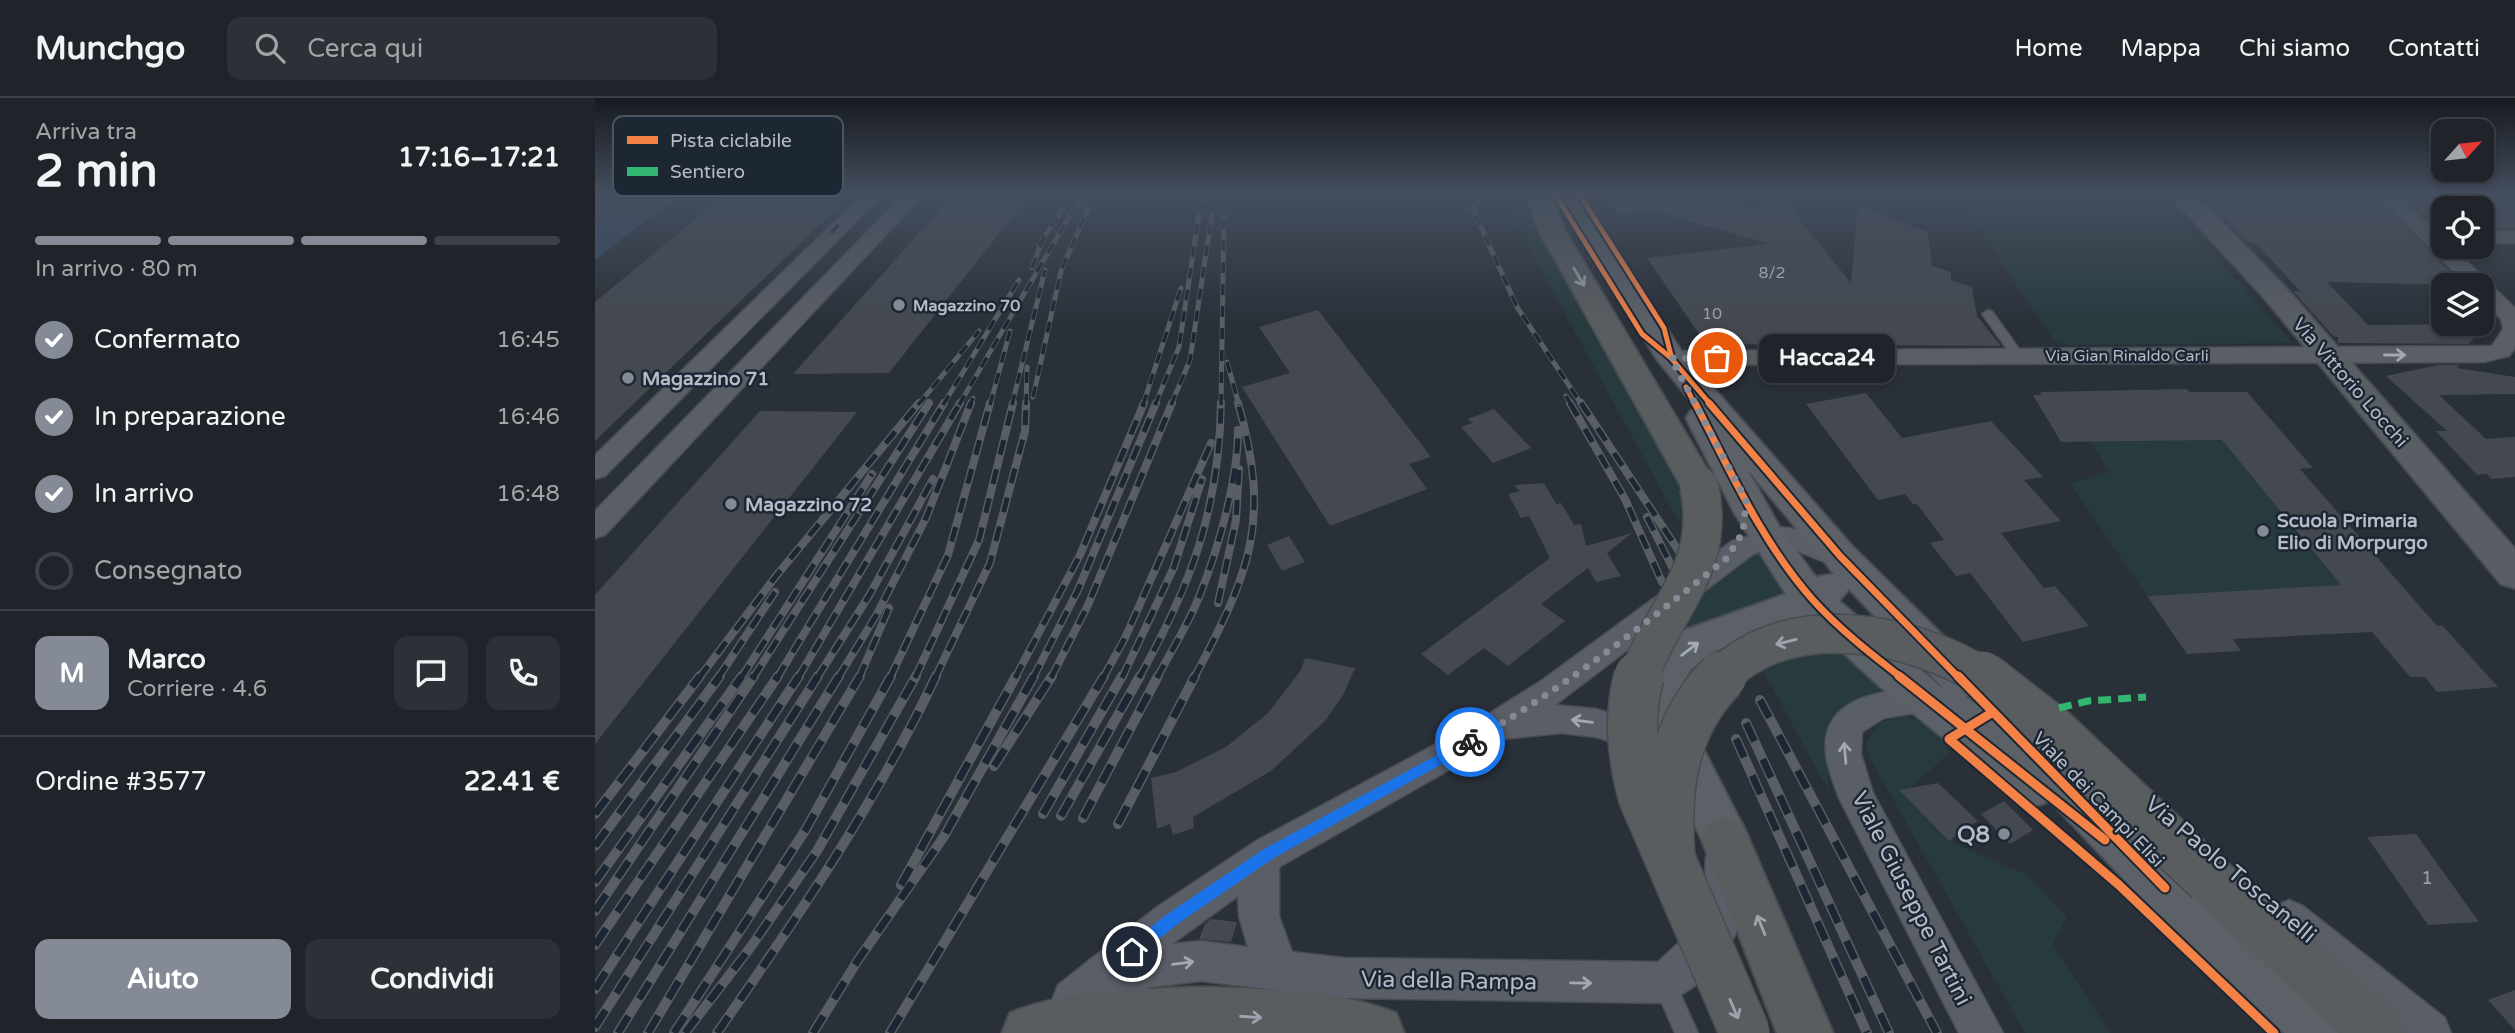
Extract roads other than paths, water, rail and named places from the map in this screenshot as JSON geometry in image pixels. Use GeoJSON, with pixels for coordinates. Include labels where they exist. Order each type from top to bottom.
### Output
{"type":"FeatureCollection","features":[{"type":"Feature","properties":{"kind":"highway"},"geometry":{"type":"LineString","coordinates":[[1556,238],[1699,486],[1705,530],[1697,556],[1646,659],[1630,722],[1632,758],[1643,796],[1745,1033]]}},
{"type":"Feature","properties":{"kind":"highway"},"geometry":{"type":"LineString","coordinates":[[1669,856],[1667,802],[1674,767],[1684,734],[1717,680],[1744,657],[1779,643],[1812,636],[1849,634],[1887,639],[1925,649],[1968,667],[2001,689],[2064,741],[2187,883],[2379,1033]]}},
{"type":"Feature","properties":{"kind":"highway"},"geometry":{"type":"LineString","coordinates":[[1725,838],[1800,1022]]}},
{"type":"Feature","properties":{"kind":"highway"},"geometry":{"type":"LineString","coordinates":[[1030,1033],[1075,1023],[1134,1016],[1196,1013],[1330,1023],[1375,1033]]}},
{"type":"Feature","properties":{"kind":"main road"},"geometry":{"type":"LineString","coordinates":[[1593,238],[1671,358]]}},
{"type":"Feature","properties":{"kind":"main road","name":"Via Vittorio Locchi"},"geometry":{"type":"LineString","coordinates":[[2223,238],[2515,574]]}},
{"type":"Feature","properties":{"kind":"main road","name":"Viale dei Campi Elisi"},"geometry":{"type":"LineString","coordinates":[[1671,358],[1766,537],[1813,600],[1858,643],[1929,700],[2187,883]]}},
{"type":"Feature","properties":{"kind":"main road","name":"Viale dei Campi Elisi"},"geometry":{"type":"LineString","coordinates":[[1671,358],[1840,556],[2024,744],[2187,883],[2324,1033]]}},
{"type":"Feature","properties":{"kind":"main road"},"geometry":{"type":"LineString","coordinates":[[1725,838],[1672,734],[1659,696],[1662,683],[1674,662],[1699,642],[1729,625],[1813,600],[1837,580],[1841,569],[1840,556]]}},
{"type":"Feature","properties":{"kind":"street"},"geometry":{"type":"LineString","coordinates":[[595,470],[830,238]]}},
{"type":"Feature","properties":{"kind":"street"},"geometry":{"type":"LineString","coordinates":[[595,528],[873,238]]}},
{"type":"Feature","properties":{"kind":"street","name":"Via Gian Rinaldo Carli"},"geometry":{"type":"LineString","coordinates":[[2456,259],[2468,273]]}},
{"type":"Feature","properties":{"kind":"street","name":"Via Gian Rinaldo Carli"},"geometry":{"type":"LineString","coordinates":[[1671,358],[2484,355],[2501,351],[2515,329],[2512,317],[2494,300]]}},
{"type":"Feature","properties":{"kind":"street","name":"Via della Rampa"},"geometry":{"type":"LineString","coordinates":[[1727,558],[1743,532],[1746,500]]}},
{"type":"Feature","properties":{"kind":"street"},"geometry":{"type":"LineString","coordinates":[[1766,537],[1786,536],[1840,556]]}},
{"type":"Feature","properties":{"kind":"street","name":"Via della Rampa"},"geometry":{"type":"LineString","coordinates":[[1073,1000],[1171,920],[1262,858],[1481,736],[1582,669],[1727,558],[1766,537]]}},
{"type":"Feature","properties":{"kind":"street","name":"Viale Giuseppe Tartini"},"geometry":{"type":"LineString","coordinates":[[1929,700],[1887,702],[1859,713],[1845,726],[1843,754],[1856,796],[1982,1033]]}},
{"type":"Feature","properties":{"kind":"street","name":"Via della Rampa"},"geometry":{"type":"LineString","coordinates":[[1481,736],[1517,724],[1549,719],[1581,719],[1620,728],[1658,743],[1689,765]]}},
{"type":"Feature","properties":{"kind":"street","name":"Via Paolo Toscanelli"},"geometry":{"type":"LineString","coordinates":[[2024,744],[2041,735],[2061,738],[2071,740],[2100,756],[2181,830],[2430,1033]]}},
{"type":"Feature","properties":{"kind":"street"},"geometry":{"type":"LineString","coordinates":[[1664,984],[1684,970],[1719,930],[1725,882],[1725,838]]}},
{"type":"Feature","properties":{"kind":"street"},"geometry":{"type":"LineString","coordinates":[[1262,858],[1256,883],[1257,916],[1264,941],[1280,971]]}},
{"type":"Feature","properties":{"kind":"street","name":"Via della Rampa"},"geometry":{"type":"LineString","coordinates":[[1017,1033],[1073,1000],[1149,967],[1201,961],[1382,980],[1664,984]]}},
{"type":"Feature","properties":{"kind":"lane"},"geometry":{"type":"LineString","coordinates":[[1988,314],[2018,356]]}},
{"type":"Feature","properties":{"kind":"lane"},"geometry":{"type":"LineString","coordinates":[[1664,984],[1687,1033]]}},
{"type":"Feature","properties":{"kind":"water"},"geometry":{"type":"Polygon","coordinates":[[[595,238],[624,238],[595,260],[595,238]]]}},
{"type":"Feature","properties":{"kind":"railway"},"geometry":{"type":"LineString","coordinates":[[1039,245],[1044,238]]}},
{"type":"Feature","properties":{"kind":"railway"},"geometry":{"type":"LineString","coordinates":[[959,405],[1057,238]]}},
{"type":"Feature","properties":{"kind":"railway"},"geometry":{"type":"LineString","coordinates":[[1033,397],[1061,271],[1075,238]]}},
{"type":"Feature","properties":{"kind":"railway"},"geometry":{"type":"LineString","coordinates":[[1155,405],[1179,347],[1195,238]]}},
{"type":"Feature","properties":{"kind":"railway"},"geometry":{"type":"LineString","coordinates":[[1171,405],[1190,360],[1208,238]]}},
{"type":"Feature","properties":{"kind":"railway"},"geometry":{"type":"LineString","coordinates":[[1221,405],[1224,238]]}},
{"type":"Feature","properties":{"kind":"railway"},"geometry":{"type":"LineString","coordinates":[[1486,238],[1517,307],[1582,405]]}},
{"type":"Feature","properties":{"kind":"railway"},"geometry":{"type":"LineString","coordinates":[[1032,268],[1043,239]]}},
{"type":"Feature","properties":{"kind":"railway"},"geometry":{"type":"LineString","coordinates":[[1012,405],[1045,270]]}},
{"type":"Feature","properties":{"kind":"railway"},"geometry":{"type":"LineString","coordinates":[[943,405],[1019,280]]}},
{"type":"Feature","properties":{"kind":"railway"},"geometry":{"type":"LineString","coordinates":[[1143,405],[1181,288]]}},
{"type":"Feature","properties":{"kind":"railway"},"geometry":{"type":"LineString","coordinates":[[918,405],[979,331]]}},
{"type":"Feature","properties":{"kind":"railway"},"geometry":{"type":"LineString","coordinates":[[990,405],[1010,331]]}},
{"type":"Feature","properties":{"kind":"railway"},"geometry":{"type":"LineString","coordinates":[[1227,362],[1239,405]]}},
{"type":"Feature","properties":{"kind":"railway"},"geometry":{"type":"LineString","coordinates":[[1026,405],[1027,367]]}},
{"type":"Feature","properties":{"kind":"railway"},"geometry":{"type":"LineString","coordinates":[[1566,396],[1571,405]]}},
{"type":"Feature","properties":{"kind":"railway"},"geometry":{"type":"LineString","coordinates":[[970,405],[973,398]]}},
{"type":"Feature","properties":{"kind":"railway"},"geometry":{"type":"LineString","coordinates":[[699,678],[776,576],[919,403]]}},
{"type":"Feature","properties":{"kind":"railway"},"geometry":{"type":"LineString","coordinates":[[753,678],[929,403]]}},
{"type":"Feature","properties":{"kind":"railway"},"geometry":{"type":"LineString","coordinates":[[777,678],[944,403]]}},
{"type":"Feature","properties":{"kind":"railway"},"geometry":{"type":"LineString","coordinates":[[798,678],[960,403]]}},
{"type":"Feature","properties":{"kind":"railway"},"geometry":{"type":"LineString","coordinates":[[838,678],[877,614],[926,518],[971,403]]}},
{"type":"Feature","properties":{"kind":"railway"},"geometry":{"type":"LineString","coordinates":[[891,677],[948,555],[990,403]]}},
{"type":"Feature","properties":{"kind":"railway"},"geometry":{"type":"LineString","coordinates":[[916,677],[979,540],[1013,403]]}},
{"type":"Feature","properties":{"kind":"railway"},"geometry":{"type":"LineString","coordinates":[[935,678],[990,563],[1025,431],[1026,403]]}},
{"type":"Feature","properties":{"kind":"railway"},"geometry":{"type":"LineString","coordinates":[[1015,678],[1080,555],[1144,403]]}},
{"type":"Feature","properties":{"kind":"railway"},"geometry":{"type":"LineString","coordinates":[[1033,678],[1078,590],[1156,403]]}},
{"type":"Feature","properties":{"kind":"railway"},"geometry":{"type":"LineString","coordinates":[[1051,678],[1088,605],[1172,403]]}},
{"type":"Feature","properties":{"kind":"railway"},"geometry":{"type":"LineString","coordinates":[[1139,678],[1173,611],[1199,546],[1215,478],[1221,403]]}},
{"type":"Feature","properties":{"kind":"railway"},"geometry":{"type":"LineString","coordinates":[[1194,678],[1229,607],[1250,545],[1254,514],[1253,481],[1238,403]]}},
{"type":"Feature","properties":{"kind":"railway"},"geometry":{"type":"LineString","coordinates":[[1570,403],[1625,499],[1662,582]]}},
{"type":"Feature","properties":{"kind":"railway"},"geometry":{"type":"LineString","coordinates":[[1581,403],[1680,553]]}},
{"type":"Feature","properties":{"kind":"railway"},"geometry":{"type":"LineString","coordinates":[[1157,678],[1195,607],[1213,558],[1231,492],[1238,430]]}},
{"type":"Feature","properties":{"kind":"railway"},"geometry":{"type":"LineString","coordinates":[[1103,678],[1125,638],[1211,443]]}},
{"type":"Feature","properties":{"kind":"railway"},"geometry":{"type":"LineString","coordinates":[[1218,603],[1236,520],[1239,469]]}},
{"type":"Feature","properties":{"kind":"railway"},"geometry":{"type":"LineString","coordinates":[[741,678],[872,474]]}},
{"type":"Feature","properties":{"kind":"railway"},"geometry":{"type":"LineString","coordinates":[[817,678],[870,594],[933,479]]}},
{"type":"Feature","properties":{"kind":"railway"},"geometry":{"type":"LineString","coordinates":[[1122,678],[1174,567],[1202,479]]}},
{"type":"Feature","properties":{"kind":"railway"},"geometry":{"type":"LineString","coordinates":[[1647,517],[1672,567]]}},
{"type":"Feature","properties":{"kind":"railway"},"geometry":{"type":"LineString","coordinates":[[718,678],[775,592]]}},
{"type":"Feature","properties":{"kind":"railway"},"geometry":{"type":"LineString","coordinates":[[859,677],[889,608]]}},
{"type":"Feature","properties":{"kind":"railway"},"geometry":{"type":"LineString","coordinates":[[595,814],[700,676]]}},
{"type":"Feature","properties":{"kind":"railway"},"geometry":{"type":"LineString","coordinates":[[595,846],[720,676]]}},
{"type":"Feature","properties":{"kind":"railway"},"geometry":{"type":"LineString","coordinates":[[595,882],[742,676]]}},
{"type":"Feature","properties":{"kind":"railway"},"geometry":{"type":"LineString","coordinates":[[595,911],[754,676]]}},
{"type":"Feature","properties":{"kind":"railway"},"geometry":{"type":"LineString","coordinates":[[595,945],[778,676]]}},
{"type":"Feature","properties":{"kind":"railway"},"geometry":{"type":"LineString","coordinates":[[595,989],[799,676]]}},
{"type":"Feature","properties":{"kind":"railway"},"geometry":{"type":"LineString","coordinates":[[595,1027],[818,676]]}},
{"type":"Feature","properties":{"kind":"railway"},"geometry":{"type":"LineString","coordinates":[[618,1033],[839,676]]}},
{"type":"Feature","properties":{"kind":"railway"},"geometry":{"type":"LineString","coordinates":[[717,1033],[834,859],[888,769],[936,676]]}},
{"type":"Feature","properties":{"kind":"railway"},"geometry":{"type":"LineString","coordinates":[[901,885],[1016,676]]}},
{"type":"Feature","properties":{"kind":"railway"},"geometry":{"type":"LineString","coordinates":[[813,1033],[858,960],[943,838],[1034,676]]}},
{"type":"Feature","properties":{"kind":"railway"},"geometry":{"type":"LineString","coordinates":[[994,766],[1052,676]]}},
{"type":"Feature","properties":{"kind":"railway"},"geometry":{"type":"LineString","coordinates":[[890,1033],[1104,676]]}},
{"type":"Feature","properties":{"kind":"railway"},"geometry":{"type":"LineString","coordinates":[[1043,814],[1122,676]]}},
{"type":"Feature","properties":{"kind":"railway"},"geometry":{"type":"LineString","coordinates":[[1061,816],[1140,676]]}},
{"type":"Feature","properties":{"kind":"railway"},"geometry":{"type":"LineString","coordinates":[[1083,818],[1158,676]]}},
{"type":"Feature","properties":{"kind":"railway"},"geometry":{"type":"LineString","coordinates":[[1118,824],[1195,676]]}},
{"type":"Feature","properties":{"kind":"railway"},"geometry":{"type":"LineString","coordinates":[[648,1033],[859,677]]}},
{"type":"Feature","properties":{"kind":"railway"},"geometry":{"type":"LineString","coordinates":[[674,1033],[806,829],[891,677]]}},
{"type":"Feature","properties":{"kind":"railway"},"geometry":{"type":"LineString","coordinates":[[685,1033],[750,948],[817,851],[916,677]]}},
{"type":"Feature","properties":{"kind":"railway"},"geometry":{"type":"LineString","coordinates":[[1760,700],[1937,1033]]}},
{"type":"Feature","properties":{"kind":"railway"},"geometry":{"type":"LineString","coordinates":[[1746,723],[1889,1033]]}},
{"type":"Feature","properties":{"kind":"railway"},"geometry":{"type":"LineString","coordinates":[[1736,739],[1867,1033]]}},
{"type":"Feature","properties":{"kind":"place","name":"Magazzino 70"},"geometry":{"type":"Point","coordinates":[899,305]}},
{"type":"Feature","properties":{"kind":"place","name":"Hacca24"},"geometry":{"type":"Point","coordinates":[1717,358]}},
{"type":"Feature","properties":{"kind":"place","name":"Magazzino 71"},"geometry":{"type":"Point","coordinates":[628,378]}},
{"type":"Feature","properties":{"kind":"place","name":"Magazzino 72"},"geometry":{"type":"Point","coordinates":[731,504]}},
{"type":"Feature","properties":{"kind":"place","name":"Scuola Primaria Elio di Morpurgo"},"geometry":{"type":"Point","coordinates":[2263,531]}},
{"type":"Feature","properties":{"kind":"place","name":"Q8"},"geometry":{"type":"Point","coordinates":[2004,834]}}]}
